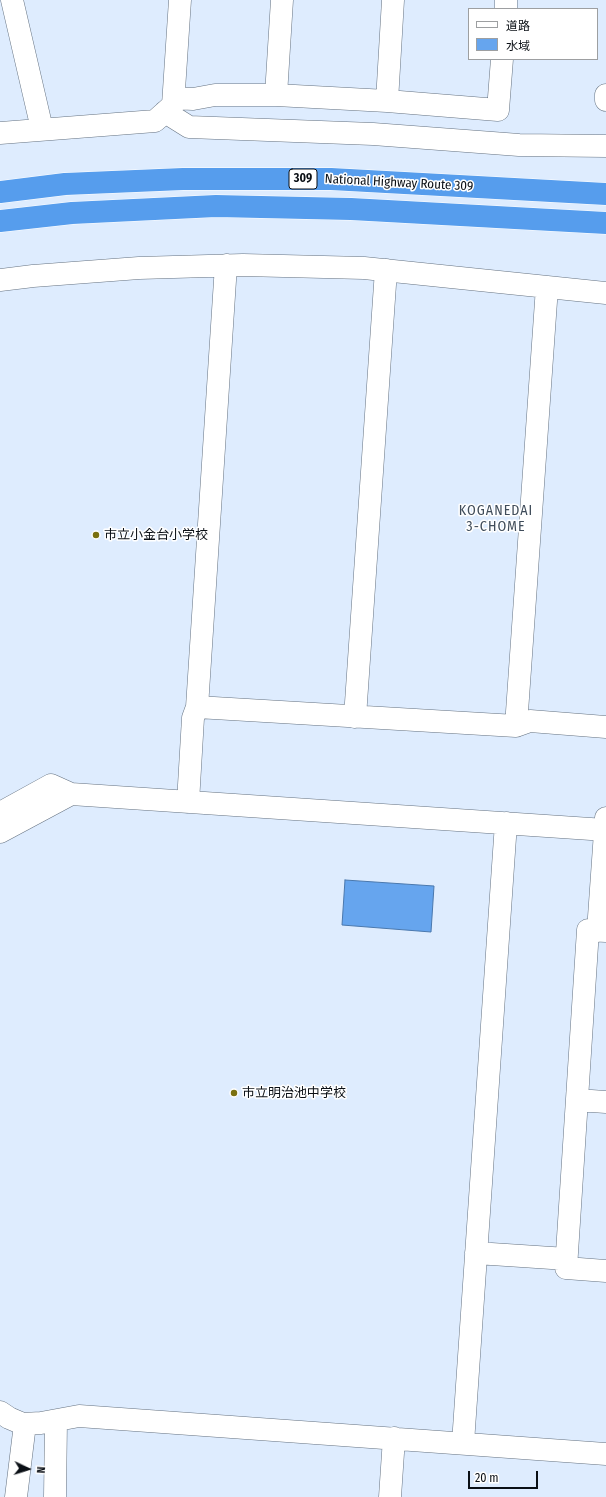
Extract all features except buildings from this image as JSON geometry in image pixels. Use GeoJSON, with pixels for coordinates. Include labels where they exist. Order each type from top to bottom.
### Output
{"type":"FeatureCollection","features":[{"type":"Feature","properties":{"kind":"highway","name":"National Highway Route 309"},"geometry":{"type":"LineString","coordinates":[[0,192],[65,184],[183,179],[331,179],[606,194]]}},
{"type":"Feature","properties":{"kind":"highway","name":"309"},"geometry":{"type":"LineString","coordinates":[[0,221],[72,213],[223,206],[350,209],[606,223]]}},
{"type":"Feature","properties":{"kind":"street"},"geometry":{"type":"LineString","coordinates":[[12,0],[42,129]]}},
{"type":"Feature","properties":{"kind":"street"},"geometry":{"type":"LineString","coordinates":[[180,0],[169,105],[188,127],[372,134],[519,145],[606,146]]}},
{"type":"Feature","properties":{"kind":"street"},"geometry":{"type":"LineString","coordinates":[[276,95],[282,0]]}},
{"type":"Feature","properties":{"kind":"street"},"geometry":{"type":"LineString","coordinates":[[387,101],[394,0]]}},
{"type":"Feature","properties":{"kind":"street"},"geometry":{"type":"LineString","coordinates":[[0,133],[155,121],[169,105],[215,95],[276,95],[387,101],[498,110],[502,60]]}},
{"type":"Feature","properties":{"kind":"street"},"geometry":{"type":"LineString","coordinates":[[606,95],[606,100]]}},
{"type":"Feature","properties":{"kind":"street"},"geometry":{"type":"LineString","coordinates":[[188,802],[193,718],[197,707],[226,265]]}},
{"type":"Feature","properties":{"kind":"street"},"geometry":{"type":"LineString","coordinates":[[0,280],[139,268],[226,265],[386,270],[606,293]]}},
{"type":"Feature","properties":{"kind":"street"},"geometry":{"type":"LineString","coordinates":[[355,717],[386,270]]}},
{"type":"Feature","properties":{"kind":"street"},"geometry":{"type":"LineString","coordinates":[[516,726],[547,287]]}},
{"type":"Feature","properties":{"kind":"street"},"geometry":{"type":"LineString","coordinates":[[197,707],[516,726],[530,722],[606,727]]}},
{"type":"Feature","properties":{"kind":"street"},"geometry":{"type":"LineString","coordinates":[[0,813],[51,785],[71,794],[506,823],[606,826],[603,845],[602,931],[588,930],[566,1268],[606,1271]]}},
{"type":"Feature","properties":{"kind":"street"},"geometry":{"type":"LineString","coordinates":[[0,832],[71,794]]}},
{"type":"Feature","properties":{"kind":"street"},"geometry":{"type":"LineString","coordinates":[[463,1443],[506,823]]}},
{"type":"Feature","properties":{"kind":"street"},"geometry":{"type":"LineString","coordinates":[[577,1100],[606,1102]]}},
{"type":"Feature","properties":{"kind":"street"},"geometry":{"type":"LineString","coordinates":[[476,1254],[567,1260]]}},
{"type":"Feature","properties":{"kind":"street"},"geometry":{"type":"LineString","coordinates":[[0,1412],[9,1418],[25,1424],[56,1421],[79,1416],[606,1454]]}},
{"type":"Feature","properties":{"kind":"street"},"geometry":{"type":"LineString","coordinates":[[55,1497],[56,1421]]}},
{"type":"Feature","properties":{"kind":"street"},"geometry":{"type":"LineString","coordinates":[[16,1497],[25,1424]]}},
{"type":"Feature","properties":{"kind":"street"},"geometry":{"type":"LineString","coordinates":[[390,1497],[394,1438]]}},
{"type":"Feature","properties":{"kind":"water"},"geometry":{"type":"Polygon","coordinates":[[[345,880],[434,886],[431,932],[342,925],[345,880]]]}},
{"type":"Feature","properties":{"kind":"place","name":"市立小金台小学校"},"geometry":{"type":"Point","coordinates":[96,535]}},
{"type":"Feature","properties":{"kind":"place","name":"市立明治池中学校"},"geometry":{"type":"Point","coordinates":[234,1093]}},
{"type":"Feature","properties":{"kind":"district","name":"KOGANEDAI 3-CHOME"},"geometry":{"type":"Point","coordinates":[496,520]}}]}
